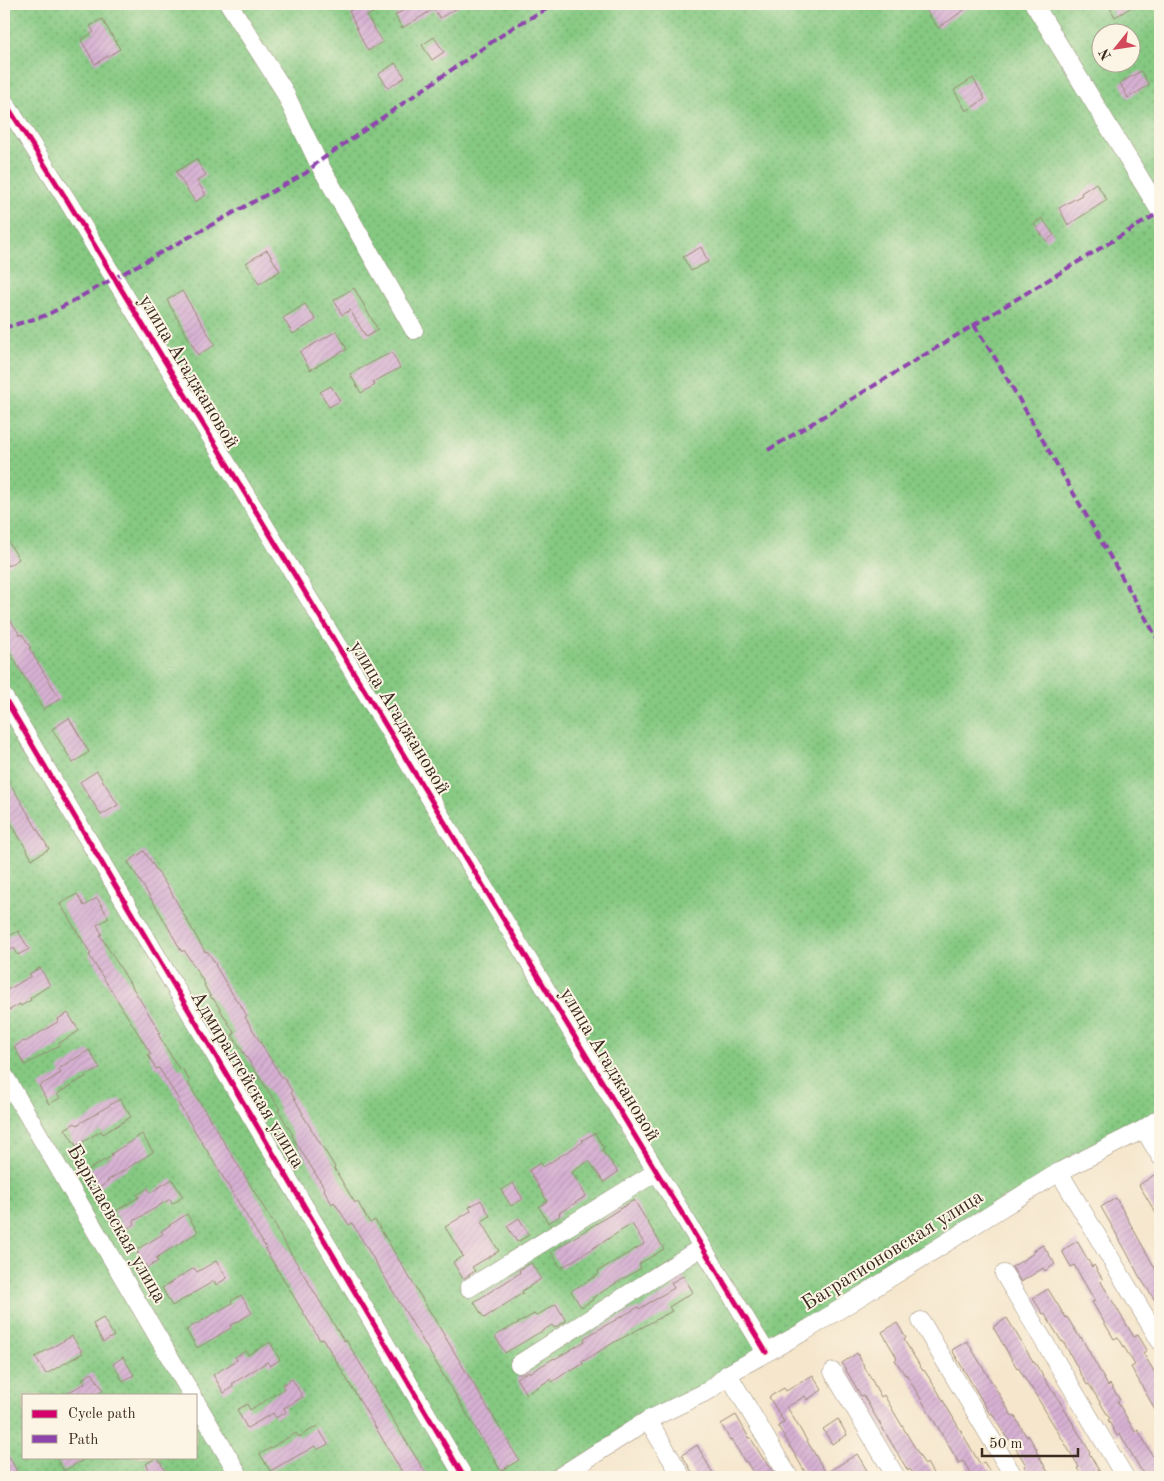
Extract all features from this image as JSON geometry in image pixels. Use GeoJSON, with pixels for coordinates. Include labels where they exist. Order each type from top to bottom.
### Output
{"type":"FeatureCollection","features":[{"type":"Feature","properties":{"kind":"street"},"geometry":{"type":"LineString","coordinates":[[229,4],[283,89],[318,162],[414,330]]}},
{"type":"Feature","properties":{"kind":"street"},"geometry":{"type":"LineString","coordinates":[[1034,4],[1160,210]]}},
{"type":"Feature","properties":{"kind":"street","name":"улица Агаджановой"},"geometry":{"type":"LineString","coordinates":[[4,102],[67,200],[766,1352]]}},
{"type":"Feature","properties":{"kind":"street","name":"Адмиралтейская улица"},"geometry":{"type":"LineString","coordinates":[[4,697],[464,1477]]}},
{"type":"Feature","properties":{"kind":"street","name":"Барклаевская улица"},"geometry":{"type":"LineString","coordinates":[[4,1075],[191,1394]]}},
{"type":"Feature","properties":{"kind":"street","name":"Багратионовская улица"},"geometry":{"type":"LineString","coordinates":[[559,1477],[648,1420],[710,1390],[728,1374],[805,1331],[1059,1172],[1144,1129],[1160,1118]]}},
{"type":"Feature","properties":{"kind":"street"},"geometry":{"type":"LineString","coordinates":[[1144,1129],[1160,1156]]}},
{"type":"Feature","properties":{"kind":"street"},"geometry":{"type":"LineString","coordinates":[[470,1288],[656,1172]]}},
{"type":"Feature","properties":{"kind":"street"},"geometry":{"type":"LineString","coordinates":[[1059,1172],[1160,1341]]}},
{"type":"Feature","properties":{"kind":"street"},"geometry":{"type":"LineString","coordinates":[[519,1364],[702,1247]]}},
{"type":"Feature","properties":{"kind":"street"},"geometry":{"type":"LineString","coordinates":[[1004,1274],[1124,1477]]}},
{"type":"Feature","properties":{"kind":"street"},"geometry":{"type":"LineString","coordinates":[[921,1321],[1014,1477]]}},
{"type":"Feature","properties":{"kind":"street"},"geometry":{"type":"LineString","coordinates":[[833,1372],[896,1477]]}},
{"type":"Feature","properties":{"kind":"street"},"geometry":{"type":"LineString","coordinates":[[728,1374],[789,1477]]}},
{"type":"Feature","properties":{"kind":"street"},"geometry":{"type":"LineString","coordinates":[[198,1405],[240,1477]]}},
{"type":"Feature","properties":{"kind":"street"},"geometry":{"type":"LineString","coordinates":[[648,1420],[682,1477]]}},
{"type":"Feature","properties":{"kind":"green space"},"geometry":{"type":"Polygon","coordinates":[[[4,4],[1160,4],[1160,1109],[648,1420],[559,1477],[4,1477],[4,4]]]}},
{"type":"Feature","properties":{"kind":"building"},"geometry":{"type":"Polygon","coordinates":[[[369,4],[373,13],[367,16],[382,42],[368,51],[349,11],[369,4]]]}},
{"type":"Feature","properties":{"kind":"building"},"geometry":{"type":"Polygon","coordinates":[[[415,4],[464,4],[440,18],[434,9],[402,28],[395,15],[415,4]]]}},
{"type":"Feature","properties":{"kind":"building"},"geometry":{"type":"Polygon","coordinates":[[[937,4],[973,4],[938,28],[926,10],[937,4]]]}},
{"type":"Feature","properties":{"kind":"building"},"geometry":{"type":"Polygon","coordinates":[[[1108,4],[1137,4],[1115,17],[1108,4]]]}},
{"type":"Feature","properties":{"kind":"building"},"geometry":{"type":"Polygon","coordinates":[[[102,19],[120,49],[95,64],[81,40],[94,32],[90,26],[102,19]]]}},
{"type":"Feature","properties":{"kind":"building"},"geometry":{"type":"Polygon","coordinates":[[[434,37],[444,52],[432,60],[422,45],[434,37]]]}},
{"type":"Feature","properties":{"kind":"building"},"geometry":{"type":"Polygon","coordinates":[[[395,63],[405,77],[388,88],[379,74],[395,63]]]}},
{"type":"Feature","properties":{"kind":"building"},"geometry":{"type":"Polygon","coordinates":[[[1142,72],[1149,85],[1128,98],[1120,83],[1142,72]]]}},
{"type":"Feature","properties":{"kind":"building"},"geometry":{"type":"Polygon","coordinates":[[[973,78],[985,99],[966,111],[954,90],[973,78]]]}},
{"type":"Feature","properties":{"kind":"building"},"geometry":{"type":"Polygon","coordinates":[[[196,159],[206,175],[197,181],[206,195],[195,202],[176,172],[196,159]]]}},
{"type":"Feature","properties":{"kind":"building"},"geometry":{"type":"Polygon","coordinates":[[[1096,183],[1107,200],[1068,225],[1059,208],[1082,195],[1081,193],[1096,183]]]}},
{"type":"Feature","properties":{"kind":"building"},"geometry":{"type":"Polygon","coordinates":[[[1042,218],[1054,235],[1046,241],[1034,224],[1042,218]]]}},
{"type":"Feature","properties":{"kind":"building"},"geometry":{"type":"Polygon","coordinates":[[[701,247],[708,262],[691,271],[683,257],[701,247]]]}},
{"type":"Feature","properties":{"kind":"building"},"geometry":{"type":"Polygon","coordinates":[[[267,250],[280,271],[259,284],[246,263],[267,250]]]}},
{"type":"Feature","properties":{"kind":"building"},"geometry":{"type":"Polygon","coordinates":[[[354,288],[378,330],[366,337],[350,310],[342,315],[334,300],[354,288]]]}},
{"type":"Feature","properties":{"kind":"building"},"geometry":{"type":"Polygon","coordinates":[[[182,291],[215,345],[198,355],[167,300],[182,291]]]}},
{"type":"Feature","properties":{"kind":"building"},"geometry":{"type":"Polygon","coordinates":[[[305,304],[316,320],[293,334],[283,318],[305,304]]]}},
{"type":"Feature","properties":{"kind":"building"},"geometry":{"type":"Polygon","coordinates":[[[337,331],[347,349],[310,370],[300,352],[337,331]]]}},
{"type":"Feature","properties":{"kind":"building"},"geometry":{"type":"Polygon","coordinates":[[[392,352],[400,368],[373,382],[375,385],[361,393],[350,374],[392,352]]]}},
{"type":"Feature","properties":{"kind":"building"},"geometry":{"type":"Polygon","coordinates":[[[331,386],[340,401],[329,407],[320,392],[331,386]]]}},
{"type":"Feature","properties":{"kind":"building"},"geometry":{"type":"Polygon","coordinates":[[[4,535],[19,559],[8,566],[4,560],[4,535]]]}},
{"type":"Feature","properties":{"kind":"building"},"geometry":{"type":"Polygon","coordinates":[[[4,610],[31,648],[29,648],[60,699],[43,709],[4,642],[4,610]]]}},
{"type":"Feature","properties":{"kind":"building"},"geometry":{"type":"Polygon","coordinates":[[[69,718],[89,752],[73,763],[52,729],[69,718]]]}},
{"type":"Feature","properties":{"kind":"building"},"geometry":{"type":"Polygon","coordinates":[[[97,771],[118,805],[101,815],[80,782],[97,771]]]}},
{"type":"Feature","properties":{"kind":"building"},"geometry":{"type":"Polygon","coordinates":[[[4,773],[49,849],[32,859],[4,811],[4,773]]]}},
{"type":"Feature","properties":{"kind":"building"},"geometry":{"type":"Polygon","coordinates":[[[144,851],[171,892],[205,952],[207,951],[216,964],[239,1002],[247,1016],[245,1017],[292,1091],[302,1114],[355,1203],[357,1201],[370,1223],[375,1220],[519,1460],[501,1471],[352,1223],[349,1225],[334,1202],[332,1204],[325,1189],[292,1136],[278,1110],[280,1109],[232,1035],[235,1034],[184,950],[182,952],[128,862],[144,851]]]}},
{"type":"Feature","properties":{"kind":"building"},"geometry":{"type":"Polygon","coordinates":[[[77,894],[84,906],[97,898],[109,918],[97,925],[102,934],[100,935],[160,1032],[158,1034],[179,1069],[182,1068],[190,1082],[188,1083],[428,1477],[405,1477],[323,1339],[320,1340],[265,1249],[178,1103],[180,1102],[159,1068],[156,1069],[148,1055],[151,1054],[89,955],[91,954],[60,904],[77,894]]]}},
{"type":"Feature","properties":{"kind":"building"},"geometry":{"type":"Polygon","coordinates":[[[18,931],[29,949],[18,955],[14,948],[4,954],[4,939],[18,931]]]}},
{"type":"Feature","properties":{"kind":"building"},"geometry":{"type":"Polygon","coordinates":[[[40,968],[50,985],[30,998],[31,1000],[4,1013],[4,992],[31,976],[29,974],[40,968]]]}},
{"type":"Feature","properties":{"kind":"building"},"geometry":{"type":"Polygon","coordinates":[[[68,1013],[79,1031],[59,1043],[60,1045],[25,1065],[14,1047],[59,1021],[58,1019],[68,1013]]]}},
{"type":"Feature","properties":{"kind":"building"},"geometry":{"type":"Polygon","coordinates":[[[89,1050],[100,1068],[57,1094],[60,1098],[49,1104],[39,1086],[61,1073],[58,1069],[89,1050]]]}},
{"type":"Feature","properties":{"kind":"building"},"geometry":{"type":"Polygon","coordinates":[[[120,1099],[131,1117],[103,1134],[101,1131],[76,1146],[65,1129],[75,1123],[77,1125],[120,1099]]]}},
{"type":"Feature","properties":{"kind":"building"},"geometry":{"type":"Polygon","coordinates":[[[595,1133],[604,1149],[602,1150],[618,1172],[604,1182],[589,1161],[572,1172],[586,1196],[559,1213],[560,1216],[548,1223],[539,1207],[547,1201],[529,1170],[541,1163],[543,1167],[595,1133]]]}},
{"type":"Feature","properties":{"kind":"building"},"geometry":{"type":"Polygon","coordinates":[[[142,1134],[153,1152],[97,1189],[86,1171],[112,1156],[111,1154],[142,1134]]]}},
{"type":"Feature","properties":{"kind":"building"},"geometry":{"type":"Polygon","coordinates":[[[1154,1175],[1160,1185],[1160,1220],[1139,1185],[1154,1175]]]}},
{"type":"Feature","properties":{"kind":"building"},"geometry":{"type":"Polygon","coordinates":[[[172,1179],[183,1197],[172,1204],[170,1199],[134,1221],[135,1224],[125,1230],[114,1212],[139,1197],[137,1195],[148,1188],[150,1193],[172,1179]]]}},
{"type":"Feature","properties":{"kind":"building"},"geometry":{"type":"Polygon","coordinates":[[[513,1183],[523,1199],[511,1206],[501,1190],[513,1183]]]}},
{"type":"Feature","properties":{"kind":"building"},"geometry":{"type":"Polygon","coordinates":[[[1116,1198],[1160,1277],[1160,1308],[1139,1276],[1101,1207],[1116,1198]]]}},
{"type":"Feature","properties":{"kind":"building"},"geometry":{"type":"Polygon","coordinates":[[[481,1200],[490,1216],[481,1222],[499,1251],[472,1267],[475,1271],[463,1279],[453,1262],[463,1256],[445,1227],[471,1211],[469,1207],[481,1200]]]}},
{"type":"Feature","properties":{"kind":"building"},"geometry":{"type":"Polygon","coordinates":[[[634,1200],[664,1249],[639,1264],[641,1268],[592,1298],[593,1300],[581,1307],[571,1291],[599,1274],[598,1271],[644,1244],[642,1240],[632,1224],[561,1268],[551,1252],[634,1200]]]}},
{"type":"Feature","properties":{"kind":"building"},"geometry":{"type":"Polygon","coordinates":[[[187,1214],[198,1232],[156,1258],[158,1261],[147,1268],[136,1250],[163,1234],[161,1231],[187,1214]]]}},
{"type":"Feature","properties":{"kind":"building"},"geometry":{"type":"Polygon","coordinates":[[[519,1218],[529,1235],[517,1242],[507,1226],[519,1218]]]}},
{"type":"Feature","properties":{"kind":"building"},"geometry":{"type":"Polygon","coordinates":[[[1077,1241],[1092,1267],[1094,1265],[1103,1280],[1101,1282],[1134,1337],[1138,1335],[1147,1350],[1143,1353],[1160,1381],[1160,1418],[1131,1367],[1135,1365],[1118,1337],[1114,1339],[1092,1302],[1095,1301],[1074,1265],[1071,1267],[1062,1251],[1077,1241]]]}},
{"type":"Feature","properties":{"kind":"building"},"geometry":{"type":"Polygon","coordinates":[[[1043,1245],[1055,1264],[1045,1271],[1043,1268],[1021,1282],[1012,1267],[1043,1245]]]}},
{"type":"Feature","properties":{"kind":"building"},"geometry":{"type":"Polygon","coordinates":[[[216,1261],[227,1278],[216,1285],[214,1281],[172,1306],[162,1288],[194,1268],[197,1272],[216,1261]]]}},
{"type":"Feature","properties":{"kind":"building"},"geometry":{"type":"Polygon","coordinates":[[[531,1263],[541,1279],[484,1318],[474,1302],[520,1273],[519,1270],[531,1263]]]}},
{"type":"Feature","properties":{"kind":"building"},"geometry":{"type":"Polygon","coordinates":[[[683,1276],[693,1292],[669,1307],[672,1311],[613,1343],[582,1362],[583,1364],[552,1382],[551,1379],[526,1394],[516,1378],[529,1371],[530,1373],[555,1359],[585,1341],[584,1338],[674,1288],[671,1283],[683,1276]]]}},
{"type":"Feature","properties":{"kind":"building"},"geometry":{"type":"Polygon","coordinates":[[[1048,1289],[1066,1318],[1081,1337],[1108,1386],[1110,1384],[1120,1400],[1117,1401],[1135,1432],[1138,1430],[1160,1469],[1160,1471],[1150,1477],[1145,1477],[1120,1434],[1117,1436],[1108,1420],[1110,1419],[1089,1384],[1087,1385],[1063,1341],[1033,1298],[1048,1289]]]}},
{"type":"Feature","properties":{"kind":"building"},"geometry":{"type":"Polygon","coordinates":[[[241,1295],[252,1313],[197,1348],[186,1330],[232,1303],[231,1301],[241,1295]]]}},
{"type":"Feature","properties":{"kind":"building"},"geometry":{"type":"Polygon","coordinates":[[[556,1304],[566,1321],[554,1328],[552,1325],[505,1353],[495,1336],[556,1304]]]}},
{"type":"Feature","properties":{"kind":"building"},"geometry":{"type":"Polygon","coordinates":[[[103,1318],[114,1336],[103,1342],[93,1324],[103,1318]]]}},
{"type":"Feature","properties":{"kind":"building"},"geometry":{"type":"Polygon","coordinates":[[[1007,1318],[1090,1452],[1101,1474],[1096,1477],[1083,1477],[1077,1468],[1079,1467],[1031,1387],[1017,1368],[993,1327],[1007,1318]]]}},
{"type":"Feature","properties":{"kind":"building"},"geometry":{"type":"Polygon","coordinates":[[[897,1323],[906,1338],[904,1340],[937,1390],[980,1464],[984,1462],[993,1477],[973,1477],[963,1461],[959,1463],[906,1374],[895,1360],[897,1358],[882,1332],[897,1323]]]}},
{"type":"Feature","properties":{"kind":"building"},"geometry":{"type":"Polygon","coordinates":[[[72,1336],[83,1353],[46,1374],[35,1357],[72,1336]]]}},
{"type":"Feature","properties":{"kind":"building"},"geometry":{"type":"Polygon","coordinates":[[[967,1341],[1012,1416],[1014,1415],[1026,1436],[1028,1435],[1037,1450],[1048,1472],[1041,1477],[1030,1477],[1024,1466],[1026,1465],[992,1413],[990,1414],[952,1350],[967,1341]]]}},
{"type":"Feature","properties":{"kind":"building"},"geometry":{"type":"Polygon","coordinates":[[[270,1342],[280,1360],[270,1366],[267,1362],[232,1384],[234,1386],[224,1393],[213,1375],[237,1360],[235,1357],[246,1351],[248,1355],[270,1342]]]}},
{"type":"Feature","properties":{"kind":"building"},"geometry":{"type":"Polygon","coordinates":[[[857,1353],[881,1397],[884,1395],[925,1465],[927,1463],[935,1477],[915,1477],[910,1469],[908,1471],[842,1363],[857,1353]]]}},
{"type":"Feature","properties":{"kind":"building"},"geometry":{"type":"Polygon","coordinates":[[[123,1357],[134,1375],[123,1381],[113,1364],[123,1357]]]}},
{"type":"Feature","properties":{"kind":"building"},"geometry":{"type":"Polygon","coordinates":[[[92,1373],[103,1390],[97,1394],[66,1394],[85,1383],[82,1379],[92,1373]]]}},
{"type":"Feature","properties":{"kind":"building"},"geometry":{"type":"Polygon","coordinates":[[[813,1375],[822,1390],[807,1400],[805,1396],[787,1407],[826,1473],[857,1454],[871,1477],[808,1477],[778,1426],[784,1422],[769,1397],[784,1388],[786,1391],[813,1375]]]}},
{"type":"Feature","properties":{"kind":"building"},"geometry":{"type":"Polygon","coordinates":[[[292,1379],[303,1397],[284,1408],[286,1412],[276,1418],[273,1413],[247,1428],[237,1410],[247,1404],[250,1410],[284,1389],[282,1385],[292,1379]]]}},
{"type":"Feature","properties":{"kind":"building"},"geometry":{"type":"Polygon","coordinates":[[[736,1415],[749,1438],[776,1477],[756,1477],[730,1440],[721,1424],[736,1415]]]}},
{"type":"Feature","properties":{"kind":"building"},"geometry":{"type":"Polygon","coordinates":[[[838,1419],[847,1435],[832,1444],[823,1429],[838,1419]]]}},
{"type":"Feature","properties":{"kind":"building"},"geometry":{"type":"Polygon","coordinates":[[[317,1426],[328,1444],[317,1450],[315,1446],[270,1471],[260,1454],[296,1433],[299,1437],[317,1426]]]}},
{"type":"Feature","properties":{"kind":"building"},"geometry":{"type":"Polygon","coordinates":[[[697,1445],[715,1477],[695,1477],[682,1455],[697,1445]]]}},
{"type":"Feature","properties":{"kind":"building"},"geometry":{"type":"Polygon","coordinates":[[[4,1447],[20,1477],[4,1477],[4,1447]]]}},
{"type":"Feature","properties":{"kind":"building"},"geometry":{"type":"Polygon","coordinates":[[[57,1458],[86,1458],[64,1471],[57,1458]]]}},
{"type":"Feature","properties":{"kind":"building"},"geometry":{"type":"Polygon","coordinates":[[[158,1458],[169,1477],[154,1477],[146,1464],[158,1458]]]}},
{"type":"Feature","properties":{"kind":"marked path"},"geometry":{"type":"LineString","coordinates":[[4,328],[47,315],[306,173],[318,162],[515,26],[556,4]]}},
{"type":"Feature","properties":{"kind":"marked path"},"geometry":{"type":"LineString","coordinates":[[768,450],[1160,212]]}},
{"type":"Feature","properties":{"kind":"marked path"},"geometry":{"type":"LineString","coordinates":[[974,325],[997,361],[1160,643]]}},
{"type":"Feature","properties":{"kind":"cycle path"},"geometry":{"type":"LineString","coordinates":[[4,101],[67,200],[766,1352]]}},
{"type":"Feature","properties":{"kind":"cycle path"},"geometry":{"type":"LineString","coordinates":[[4,697],[464,1477]]}}]}
